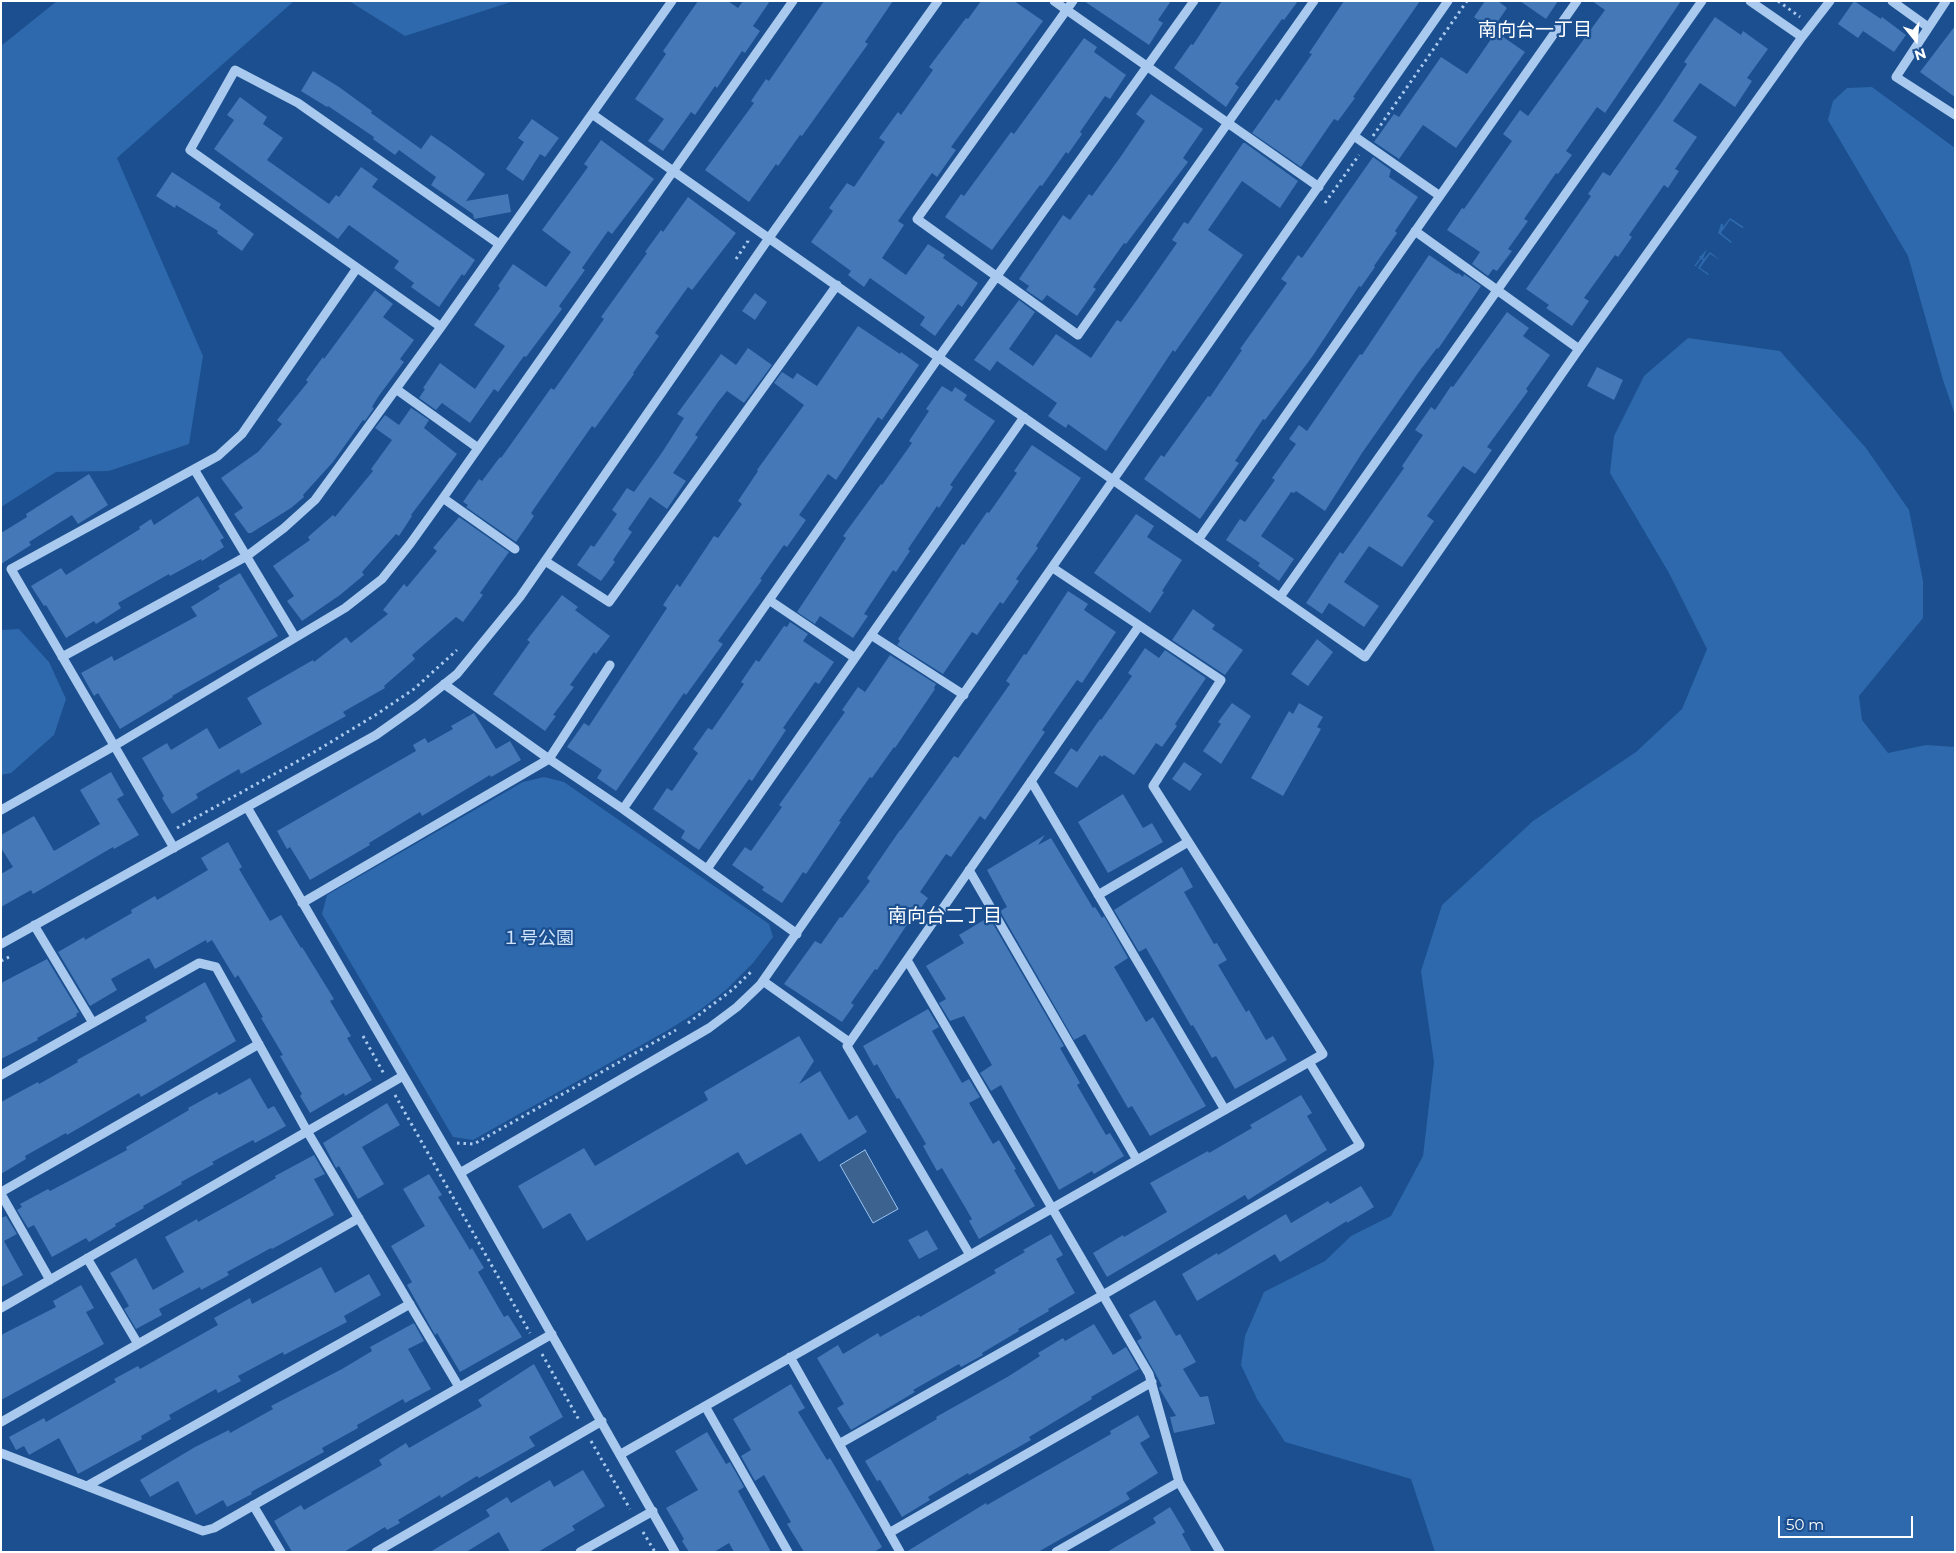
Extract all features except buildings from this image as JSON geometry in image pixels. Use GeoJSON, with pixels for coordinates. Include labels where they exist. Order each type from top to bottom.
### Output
{"type":"FeatureCollection","features":[{"type":"Feature","properties":{"kind":"street"},"geometry":{"type":"LineString","coordinates":[[62,657],[247,556],[284,528],[315,500],[441,327],[672,1]]}},
{"type":"Feature","properties":{"kind":"street"},"geometry":{"type":"LineString","coordinates":[[1,810],[114,746],[345,608],[382,579],[443,498],[793,1]]}},
{"type":"Feature","properties":{"kind":"street"},"geometry":{"type":"LineString","coordinates":[[1,944],[376,735],[457,674],[476,653],[520,596],[769,238],[938,1]]}},
{"type":"Feature","properties":{"kind":"street"},"geometry":{"type":"LineString","coordinates":[[1054,1],[1319,187]]}},
{"type":"Feature","properties":{"kind":"street"},"geometry":{"type":"LineString","coordinates":[[1073,1],[917,220],[1078,335],[1314,1]]}},
{"type":"Feature","properties":{"kind":"street"},"geometry":{"type":"LineString","coordinates":[[623,809],[939,357],[1194,1]]}},
{"type":"Feature","properties":{"kind":"street"},"geometry":{"type":"LineString","coordinates":[[460,1173],[709,1028],[737,1007],[763,981],[1448,1]]}},
{"type":"Feature","properties":{"kind":"street"},"geometry":{"type":"LineString","coordinates":[[1198,540],[1577,1]]}},
{"type":"Feature","properties":{"kind":"street"},"geometry":{"type":"LineString","coordinates":[[1280,597],[1702,1]]}},
{"type":"Feature","properties":{"kind":"street"},"geometry":{"type":"LineString","coordinates":[[1750,1],[1802,37]]}},
{"type":"Feature","properties":{"kind":"street"},"geometry":{"type":"LineString","coordinates":[[592,114],[1365,657],[1579,349],[1802,37],[1830,1]]}},
{"type":"Feature","properties":{"kind":"street"},"geometry":{"type":"LineString","coordinates":[[1892,1],[1928,27]]}},
{"type":"Feature","properties":{"kind":"street"},"geometry":{"type":"LineString","coordinates":[[1946,1],[1896,77],[1955,114]]}},
{"type":"Feature","properties":{"kind":"street"},"geometry":{"type":"LineString","coordinates":[[441,327],[190,150],[235,70],[298,103],[499,244]]}},
{"type":"Feature","properties":{"kind":"street"},"geometry":{"type":"LineString","coordinates":[[1354,136],[1440,196]]}},
{"type":"Feature","properties":{"kind":"street"},"geometry":{"type":"LineString","coordinates":[[1415,231],[1579,349]]}},
{"type":"Feature","properties":{"kind":"street"},"geometry":{"type":"LineString","coordinates":[[174,848],[11,569],[218,456],[242,434],[357,268]]}},
{"type":"Feature","properties":{"kind":"street"},"geometry":{"type":"LineString","coordinates":[[545,561],[609,602],[837,285]]}},
{"type":"Feature","properties":{"kind":"street"},"geometry":{"type":"LineString","coordinates":[[396,389],[478,448]]}},
{"type":"Feature","properties":{"kind":"street"},"geometry":{"type":"LineString","coordinates":[[707,869],[1024,417]]}},
{"type":"Feature","properties":{"kind":"street"},"geometry":{"type":"LineString","coordinates":[[194,469],[296,637]]}},
{"type":"Feature","properties":{"kind":"street"},"geometry":{"type":"LineString","coordinates":[[443,498],[515,549]]}},
{"type":"Feature","properties":{"kind":"street"},"geometry":{"type":"LineString","coordinates":[[621,1454],[1322,1054],[1153,786],[1221,680],[1053,568]]}},
{"type":"Feature","properties":{"kind":"street"},"geometry":{"type":"LineString","coordinates":[[770,600],[855,658]]}},
{"type":"Feature","properties":{"kind":"street"},"geometry":{"type":"LineString","coordinates":[[970,1255],[847,1046],[1140,626]]}},
{"type":"Feature","properties":{"kind":"street"},"geometry":{"type":"LineString","coordinates":[[871,635],[964,695]]}},
{"type":"Feature","properties":{"kind":"street"},"geometry":{"type":"LineString","coordinates":[[302,903],[549,759],[610,665]]}},
{"type":"Feature","properties":{"kind":"street"},"geometry":{"type":"LineString","coordinates":[[444,684],[797,934]]}},
{"type":"Feature","properties":{"kind":"street"},"geometry":{"type":"LineString","coordinates":[[1031,781],[1224,1110]]}},
{"type":"Feature","properties":{"kind":"street"},"geometry":{"type":"LineString","coordinates":[[247,807],[460,1173],[676,1552]]}},
{"type":"Feature","properties":{"kind":"street"},"geometry":{"type":"LineString","coordinates":[[1098,894],[1188,842]]}},
{"type":"Feature","properties":{"kind":"street"},"geometry":{"type":"LineString","coordinates":[[969,870],[1137,1160]]}},
{"type":"Feature","properties":{"kind":"street"},"geometry":{"type":"LineString","coordinates":[[34,925],[93,1023]]}},
{"type":"Feature","properties":{"kind":"street"},"geometry":{"type":"LineString","coordinates":[[906,960],[1149,1374],[1179,1482],[1220,1552]]}},
{"type":"Feature","properties":{"kind":"street"},"geometry":{"type":"LineString","coordinates":[[1,1075],[199,963],[216,967],[308,1131],[460,1387]]}},
{"type":"Feature","properties":{"kind":"street"},"geometry":{"type":"LineString","coordinates":[[763,981],[849,1042]]}},
{"type":"Feature","properties":{"kind":"street"},"geometry":{"type":"LineString","coordinates":[[50,1280],[1,1193],[259,1044]]}},
{"type":"Feature","properties":{"kind":"street"},"geometry":{"type":"LineString","coordinates":[[839,1444],[1103,1295],[1360,1145],[1309,1062]]}},
{"type":"Feature","properties":{"kind":"street"},"geometry":{"type":"LineString","coordinates":[[1,1308],[404,1076]]}},
{"type":"Feature","properties":{"kind":"street"},"geometry":{"type":"LineString","coordinates":[[1,1422],[359,1218]]}},
{"type":"Feature","properties":{"kind":"street"},"geometry":{"type":"LineString","coordinates":[[88,1258],[138,1344]]}},
{"type":"Feature","properties":{"kind":"street"},"geometry":{"type":"LineString","coordinates":[[87,1486],[410,1304]]}},
{"type":"Feature","properties":{"kind":"street"},"geometry":{"type":"LineString","coordinates":[[1,1453],[203,1531],[214,1528],[552,1334]]}},
{"type":"Feature","properties":{"kind":"street"},"geometry":{"type":"LineString","coordinates":[[790,1357],[900,1552]]}},
{"type":"Feature","properties":{"kind":"street"},"geometry":{"type":"LineString","coordinates":[[889,1532],[1152,1382]]}},
{"type":"Feature","properties":{"kind":"street"},"geometry":{"type":"LineString","coordinates":[[705,1406],[788,1552]]}},
{"type":"Feature","properties":{"kind":"street"},"geometry":{"type":"LineString","coordinates":[[376,1552],[602,1421]]}},
{"type":"Feature","properties":{"kind":"street"},"geometry":{"type":"LineString","coordinates":[[1056,1552],[1179,1482]]}},
{"type":"Feature","properties":{"kind":"street"},"geometry":{"type":"LineString","coordinates":[[253,1505],[281,1552]]}},
{"type":"Feature","properties":{"kind":"street"},"geometry":{"type":"LineString","coordinates":[[580,1552],[653,1511]]}},
{"type":"Feature","properties":{"kind":"path"},"geometry":{"type":"LineString","coordinates":[[1778,1],[1800,17]]}},
{"type":"Feature","properties":{"kind":"path"},"geometry":{"type":"LineString","coordinates":[[731,266],[748,241],[747,234],[753,226]]}},
{"type":"Feature","properties":{"kind":"path"},"geometry":{"type":"LineString","coordinates":[[166,834],[316,751],[377,714],[414,689],[461,647]]}},
{"type":"Feature","properties":{"kind":"path"},"geometry":{"type":"LineString","coordinates":[[451,1143],[474,1144],[689,1022],[732,990],[757,966]]}},
{"type":"Feature","properties":{"kind":"path"},"geometry":{"type":"LineString","coordinates":[[362,1034],[655,1552]]}},
{"type":"Feature","properties":{"kind":"green space"},"geometry":{"type":"Polygon","coordinates":[[[57,1],[294,1],[117,158],[203,356],[189,444],[109,471],[56,472],[1,507],[1,46],[57,1]]]}},
{"type":"Feature","properties":{"kind":"green space"},"geometry":{"type":"Polygon","coordinates":[[[349,1],[514,1],[405,36],[349,1]]]}},
{"type":"Feature","properties":{"kind":"green space"},"geometry":{"type":"Polygon","coordinates":[[[1872,87],[1955,148],[1955,415],[1943,380],[1908,256],[1828,120],[1833,101],[1847,88],[1872,87]]]}},
{"type":"Feature","properties":{"kind":"green space"},"geometry":{"type":"Polygon","coordinates":[[[1730,218],[1744,227],[1742,228],[1730,220],[1721,233],[1731,243],[1718,233],[1721,224],[1723,224],[1723,227],[1730,218]]]}},
{"type":"Feature","properties":{"kind":"green space"},"geometry":{"type":"Polygon","coordinates":[[[1707,249],[1704,259],[1710,252],[1720,260],[1710,254],[1700,268],[1708,275],[1698,268],[1703,260],[1701,259],[1694,266],[1700,258],[1699,256],[1707,249]]]}},
{"type":"Feature","properties":{"kind":"green space"},"geometry":{"type":"Polygon","coordinates":[[[1688,338],[1780,351],[1866,448],[1909,510],[1923,581],[1923,618],[1859,696],[1862,720],[1888,753],[1926,745],[1955,747],[1955,1552],[1435,1552],[1411,1479],[1285,1442],[1257,1399],[1241,1365],[1245,1336],[1264,1292],[1325,1261],[1351,1236],[1391,1216],[1423,1156],[1434,1062],[1421,971],[1442,905],[1533,821],[1636,752],[1682,709],[1707,649],[1669,573],[1610,473],[1614,436],[1644,376],[1688,338]]]}},
{"type":"Feature","properties":{"kind":"green space"},"geometry":{"type":"Polygon","coordinates":[[[19,629],[49,662],[66,699],[54,735],[11,773],[1,775],[1,630],[19,629]]]}},
{"type":"Feature","properties":{"kind":"green space","name":"１号公園"},"geometry":{"type":"Polygon","coordinates":[[[544,777],[564,782],[769,924],[773,937],[753,963],[727,989],[700,1010],[668,1030],[473,1140],[453,1137],[322,914],[327,895],[523,782],[544,777]]]}},
{"type":"Feature","properties":{"kind":"shaded area"},"geometry":{"type":"Polygon","coordinates":[[[865,1150],[898,1209],[873,1223],[840,1165],[865,1150]]]}},
{"type":"Feature","properties":{"kind":"district","name":"南向台一丁目"},"geometry":{"type":"Point","coordinates":[1535,30]}},
{"type":"Feature","properties":{"kind":"district","name":"南向台二丁目"},"geometry":{"type":"Point","coordinates":[945,916]}}]}
